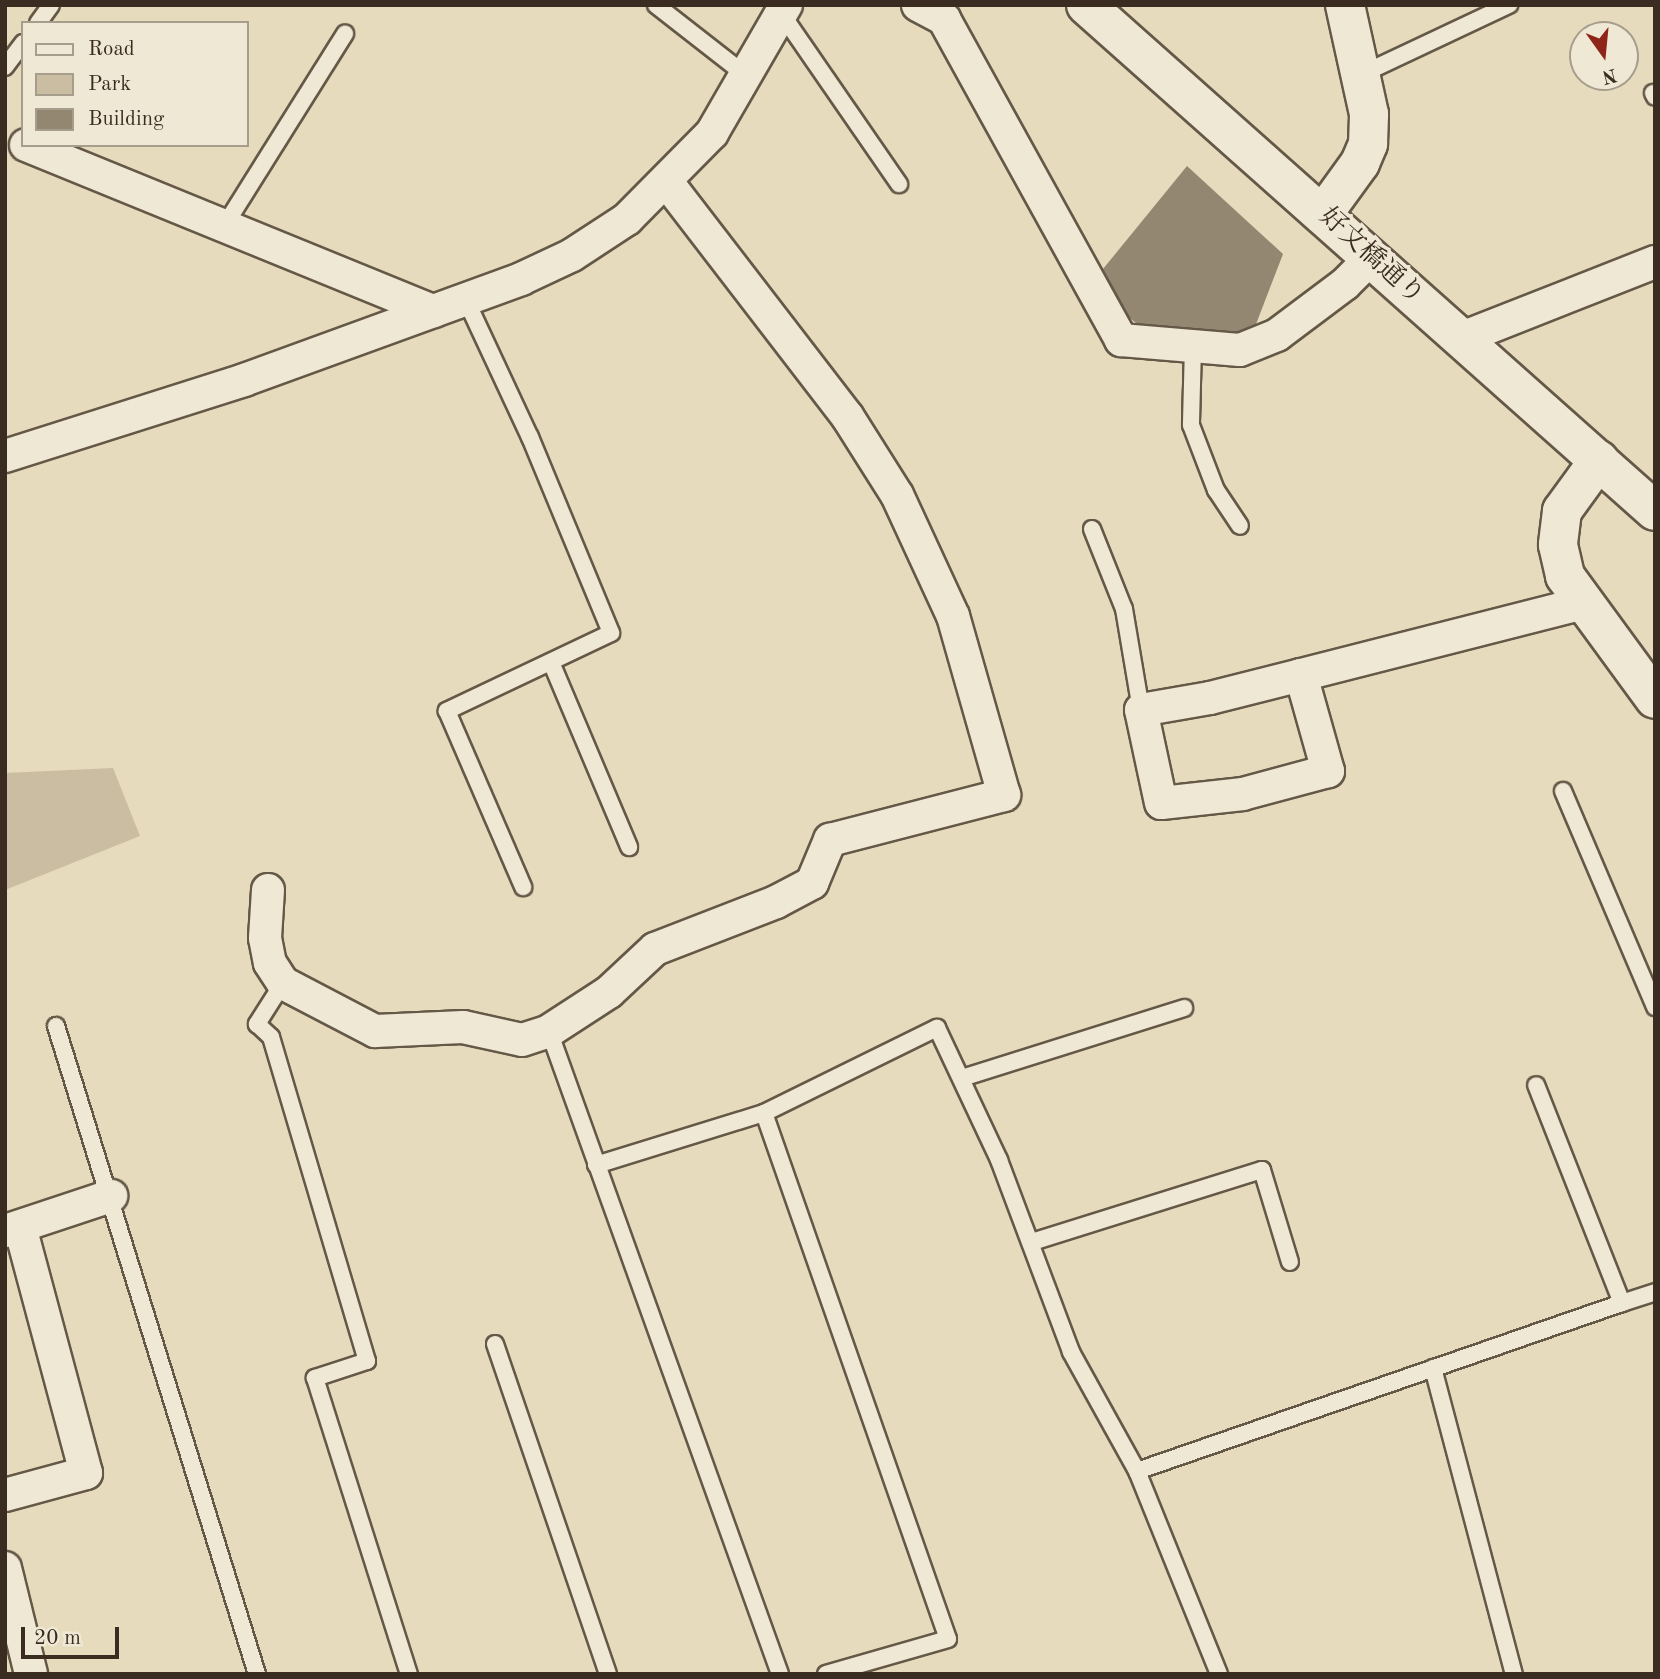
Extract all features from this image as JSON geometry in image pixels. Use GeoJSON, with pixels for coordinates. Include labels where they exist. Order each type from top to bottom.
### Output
{"type":"FeatureCollection","features":[{"type":"Feature","properties":{"kind":"street"},"geometry":{"type":"LineString","coordinates":[[918,5],[944,19],[1121,340],[1240,350],[1277,335],[1345,284],[1371,257]]}},
{"type":"Feature","properties":{"kind":"street","name":"好文橋通り"},"geometry":{"type":"LineString","coordinates":[[1086,5],[1655,510]]}},
{"type":"Feature","properties":{"kind":"street"},"geometry":{"type":"LineString","coordinates":[[1323,214],[1360,163],[1368,144],[1369,114],[1345,5]]}},
{"type":"Feature","properties":{"kind":"street"},"geometry":{"type":"LineString","coordinates":[[5,456],[244,380],[466,300],[572,255],[627,219],[667,182],[712,133],[743,73],[784,9]]}},
{"type":"Feature","properties":{"kind":"street"},"geometry":{"type":"LineString","coordinates":[[5,136],[21,144]]}},
{"type":"Feature","properties":{"kind":"street"},"geometry":{"type":"LineString","coordinates":[[29,147],[433,311]]}},
{"type":"Feature","properties":{"kind":"street"},"geometry":{"type":"LineString","coordinates":[[268,891],[265,938],[270,963],[283,983],[375,1031],[463,1027],[522,1040],[549,1031],[609,992],[655,950],[776,902],[812,883],[830,840],[1004,795],[953,616],[897,495],[847,416],[667,182]]}},
{"type":"Feature","properties":{"kind":"street"},"geometry":{"type":"LineString","coordinates":[[1462,338],[1655,262]]}},
{"type":"Feature","properties":{"kind":"street"},"geometry":{"type":"LineString","coordinates":[[1599,460],[1562,511],[1558,545],[1565,576],[1655,699]]}},
{"type":"Feature","properties":{"kind":"street"},"geometry":{"type":"LineString","coordinates":[[1301,675],[1328,771],[1243,794],[1161,803],[1141,710],[1301,675],[1583,603]]}},
{"type":"Feature","properties":{"kind":"street"},"geometry":{"type":"LineString","coordinates":[[5,1495],[86,1473],[13,1229],[111,1196]]}},
{"type":"Feature","properties":{"kind":"street"},"geometry":{"type":"LineString","coordinates":[[5,1568],[31,1674]]}},
{"type":"Feature","properties":{"kind":"lane"},"geometry":{"type":"LineString","coordinates":[[39,21],[51,5]]}},
{"type":"Feature","properties":{"kind":"lane"},"geometry":{"type":"LineString","coordinates":[[656,5],[743,73]]}},
{"type":"Feature","properties":{"kind":"lane"},"geometry":{"type":"LineString","coordinates":[[1360,75],[1509,5]]}},
{"type":"Feature","properties":{"kind":"lane"},"geometry":{"type":"LineString","coordinates":[[784,9],[899,184]]}},
{"type":"Feature","properties":{"kind":"lane"},"geometry":{"type":"LineString","coordinates":[[225,225],[345,34]]}},
{"type":"Feature","properties":{"kind":"lane"},"geometry":{"type":"LineString","coordinates":[[5,66],[21,46]]}},
{"type":"Feature","properties":{"kind":"lane"},"geometry":{"type":"LineString","coordinates":[[466,300],[530,437],[611,633],[447,711],[523,887]]}},
{"type":"Feature","properties":{"kind":"lane"},"geometry":{"type":"LineString","coordinates":[[1193,346],[1191,425],[1216,489],[1240,526]]}},
{"type":"Feature","properties":{"kind":"lane"},"geometry":{"type":"LineString","coordinates":[[1092,529],[1125,609],[1141,710]]}},
{"type":"Feature","properties":{"kind":"lane"},"geometry":{"type":"LineString","coordinates":[[551,662],[629,847]]}},
{"type":"Feature","properties":{"kind":"lane"},"geometry":{"type":"LineString","coordinates":[[1563,791],[1655,1007]]}},
{"type":"Feature","properties":{"kind":"lane"},"geometry":{"type":"LineString","coordinates":[[283,983],[257,1024],[271,1037],[367,1361],[315,1378],[409,1674]]}},
{"type":"Feature","properties":{"kind":"lane"},"geometry":{"type":"LineString","coordinates":[[962,1078],[1184,1008]]}},
{"type":"Feature","properties":{"kind":"lane"},"geometry":{"type":"LineString","coordinates":[[56,1027],[111,1196],[257,1674]]}},
{"type":"Feature","properties":{"kind":"lane"},"geometry":{"type":"LineString","coordinates":[[596,1165],[764,1113],[937,1028],[962,1078],[1032,1242],[1071,1352],[1137,1471],[1219,1674]]}},
{"type":"Feature","properties":{"kind":"lane"},"geometry":{"type":"LineString","coordinates":[[549,1031],[779,1674]]}},
{"type":"Feature","properties":{"kind":"lane"},"geometry":{"type":"LineString","coordinates":[[1536,1085],[1622,1303]]}},
{"type":"Feature","properties":{"kind":"lane"},"geometry":{"type":"LineString","coordinates":[[764,1113],[948,1639],[826,1674]]}},
{"type":"Feature","properties":{"kind":"lane"},"geometry":{"type":"LineString","coordinates":[[1032,1242],[1262,1170],[1290,1262]]}},
{"type":"Feature","properties":{"kind":"lane"},"geometry":{"type":"LineString","coordinates":[[1137,1471],[1655,1292]]}},
{"type":"Feature","properties":{"kind":"lane"},"geometry":{"type":"LineString","coordinates":[[495,1344],[608,1674]]}},
{"type":"Feature","properties":{"kind":"lane"},"geometry":{"type":"LineString","coordinates":[[1433,1368],[1514,1674]]}},
{"type":"Feature","properties":{"kind":"green space"},"geometry":{"type":"Polygon","coordinates":[[[113,768],[140,836],[5,890],[5,773],[113,768]]]}},
{"type":"Feature","properties":{"kind":"building"},"geometry":{"type":"Polygon","coordinates":[[[1187,166],[1283,254],[1253,332],[1175,337],[1147,332],[1126,315],[1103,269],[1187,166]]]}}]}
